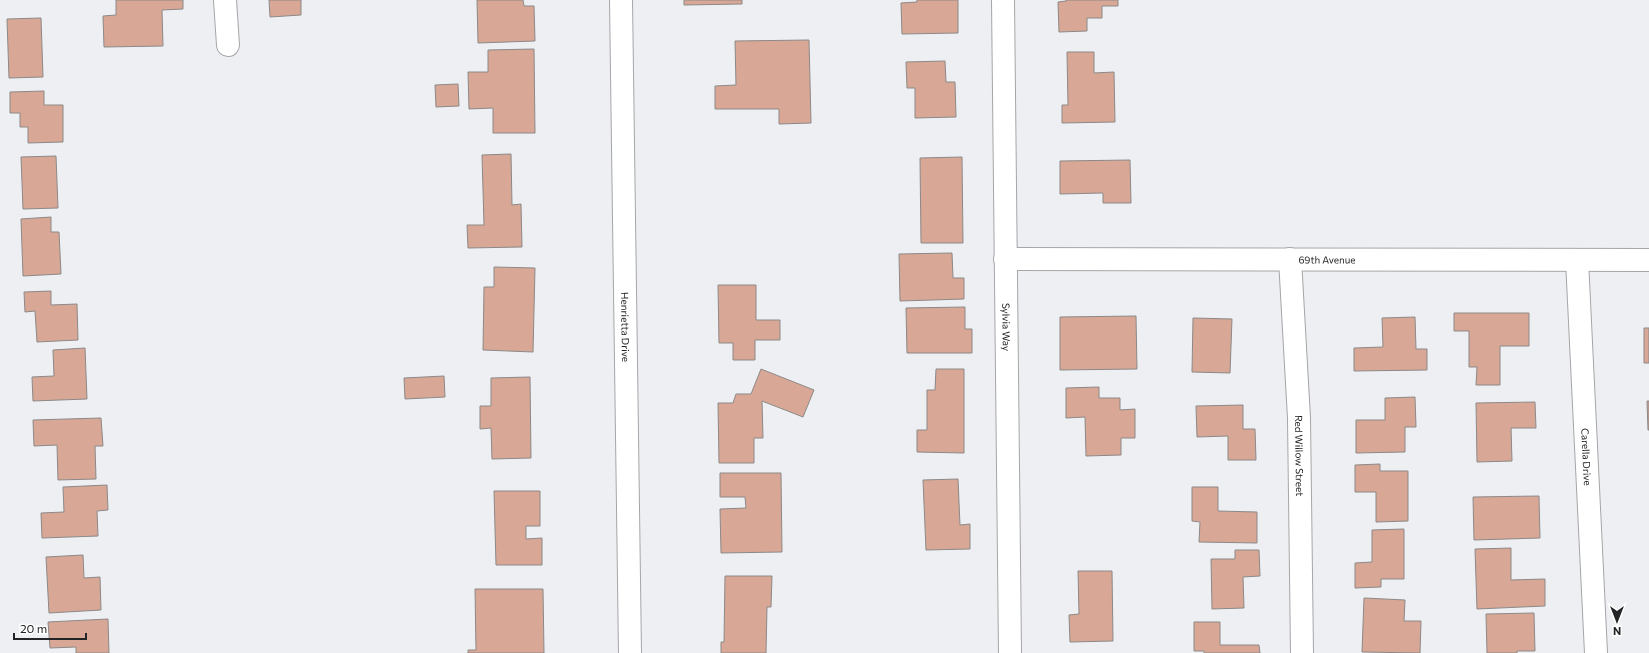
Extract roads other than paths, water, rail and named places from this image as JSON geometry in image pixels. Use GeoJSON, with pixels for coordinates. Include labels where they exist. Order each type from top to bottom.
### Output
{"type":"FeatureCollection","features":[{"type":"Feature","properties":{"kind":"street"},"geometry":{"type":"LineString","coordinates":[[225,0],[228,45]]}},
{"type":"Feature","properties":{"kind":"street","name":"Henrietta Drive"},"geometry":{"type":"LineString","coordinates":[[621,0],[630,653]]}},
{"type":"Feature","properties":{"kind":"street","name":"Sylvia Way"},"geometry":{"type":"LineString","coordinates":[[1003,0],[1010,653]]}},
{"type":"Feature","properties":{"kind":"street","name":"69th Avenue"},"geometry":{"type":"LineString","coordinates":[[1005,259],[1649,260]]}},
{"type":"Feature","properties":{"kind":"street","name":"Red Willow Street"},"geometry":{"type":"LineString","coordinates":[[1290,259],[1299,418],[1302,653]]}},
{"type":"Feature","properties":{"kind":"street","name":"Carella Drive"},"geometry":{"type":"LineString","coordinates":[[1578,260],[1596,653]]}}]}
